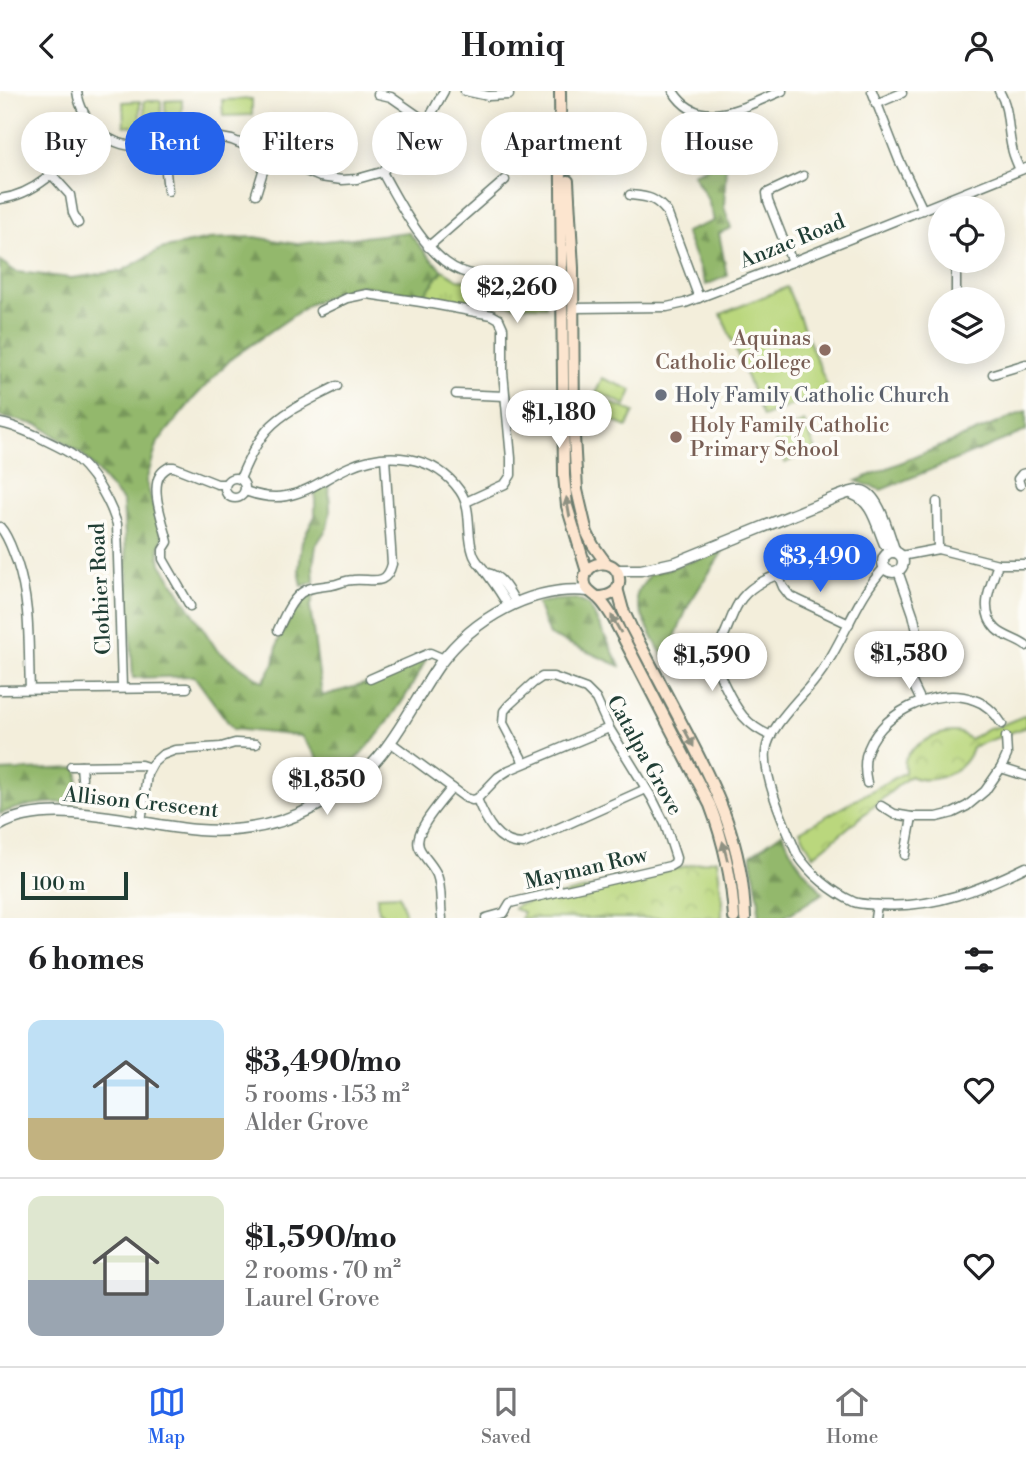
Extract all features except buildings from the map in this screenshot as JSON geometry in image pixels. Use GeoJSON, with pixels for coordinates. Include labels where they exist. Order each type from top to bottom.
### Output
{"type":"FeatureCollection","features":[{"type":"Feature","properties":{"kind":"main road"},"geometry":{"type":"LineString","coordinates":[[560,91],[577,490],[587,533],[606,563],[618,573],[623,610],[722,804],[739,860],[745,918]]}},
{"type":"Feature","properties":{"kind":"main road"},"geometry":{"type":"LineString","coordinates":[[566,91],[573,268],[568,308],[564,476],[567,506],[586,575],[585,584],[614,618],[710,804],[728,862],[734,918]]}},
{"type":"Feature","properties":{"kind":"main road"},"geometry":{"type":"LineString","coordinates":[[586,575],[594,564],[606,563]]}},
{"type":"Feature","properties":{"kind":"main road"},"geometry":{"type":"LineString","coordinates":[[593,594],[607,597],[618,585]]}},
{"type":"Feature","properties":{"kind":"street"},"geometry":{"type":"LineString","coordinates":[[77,91],[83,112]]}},
{"type":"Feature","properties":{"kind":"street"},"geometry":{"type":"LineString","coordinates":[[432,112],[444,91]]}},
{"type":"Feature","properties":{"kind":"street"},"geometry":{"type":"LineString","coordinates":[[465,91],[479,95],[509,96]]}},
{"type":"Feature","properties":{"kind":"street"},"geometry":{"type":"LineString","coordinates":[[673,91],[687,108],[713,115],[782,91]]}},
{"type":"Feature","properties":{"kind":"street"},"geometry":{"type":"LineString","coordinates":[[872,91],[899,160],[923,210]]}},
{"type":"Feature","properties":{"kind":"street"},"geometry":{"type":"LineString","coordinates":[[999,91],[1009,120],[1012,148],[1023,169]]}},
{"type":"Feature","properties":{"kind":"street"},"geometry":{"type":"LineString","coordinates":[[876,104],[902,93]]}},
{"type":"Feature","properties":{"kind":"street"},"geometry":{"type":"LineString","coordinates":[[378,94],[391,97],[413,112]]}},
{"type":"Feature","properties":{"kind":"street","name":"Anzac Road"},"geometry":{"type":"LineString","coordinates":[[963,196],[1023,169]]}},
{"type":"Feature","properties":{"kind":"street"},"geometry":{"type":"LineString","coordinates":[[0,199],[25,192],[52,175],[71,198],[73,213],[78,223]]}},
{"type":"Feature","properties":{"kind":"street"},"geometry":{"type":"LineString","coordinates":[[166,175],[168,191]]}},
{"type":"Feature","properties":{"kind":"street"},"geometry":{"type":"LineString","coordinates":[[256,194],[262,175]]}},
{"type":"Feature","properties":{"kind":"street"},"geometry":{"type":"LineString","coordinates":[[315,175],[331,179],[357,179],[372,175]]}},
{"type":"Feature","properties":{"kind":"street"},"geometry":{"type":"LineString","coordinates":[[384,175],[428,247],[440,259],[459,271],[473,275],[506,277],[519,281]]}},
{"type":"Feature","properties":{"kind":"street"},"geometry":{"type":"LineString","coordinates":[[792,262],[767,193],[803,176]]}},
{"type":"Feature","properties":{"kind":"street"},"geometry":{"type":"LineString","coordinates":[[428,247],[505,180]]}},
{"type":"Feature","properties":{"kind":"street"},"geometry":{"type":"LineString","coordinates":[[630,195],[659,202],[667,212],[699,298]]}},
{"type":"Feature","properties":{"kind":"street","name":"Anzac Road"},"geometry":{"type":"LineString","coordinates":[[568,308],[667,307],[699,298],[928,209]]}},
{"type":"Feature","properties":{"kind":"street"},"geometry":{"type":"LineString","coordinates":[[320,311],[347,298],[367,294],[492,314],[499,319],[503,328],[511,475],[505,484],[466,502]]}},
{"type":"Feature","properties":{"kind":"street"},"geometry":{"type":"LineString","coordinates":[[993,374],[1026,364]]}},
{"type":"Feature","properties":{"kind":"street"},"geometry":{"type":"LineString","coordinates":[[240,479],[267,430],[293,410],[337,386]]}},
{"type":"Feature","properties":{"kind":"street"},"geometry":{"type":"LineString","coordinates":[[456,394],[505,396]]}},
{"type":"Feature","properties":{"kind":"street","name":"Clothier Road"},"geometry":{"type":"LineString","coordinates":[[0,423],[56,445],[72,455],[95,482],[114,513],[117,524],[122,688]]}},
{"type":"Feature","properties":{"kind":"street"},"geometry":{"type":"LineString","coordinates":[[245,491],[265,497],[288,496],[304,491],[359,463],[385,458],[411,459],[430,464],[450,479],[461,492],[469,516],[473,553],[489,578],[512,605]]}},
{"type":"Feature","properties":{"kind":"street"},"geometry":{"type":"LineString","coordinates":[[278,630],[287,610],[300,593],[310,588],[355,579],[383,579],[390,573],[392,563],[385,458]]}},
{"type":"Feature","properties":{"kind":"street"},"geometry":{"type":"LineString","coordinates":[[190,605],[163,559],[163,550],[168,542],[157,499],[160,474],[169,467],[174,467],[217,484],[225,484],[231,478],[240,479],[245,491],[241,496],[232,498],[226,494],[225,484]]}},
{"type":"Feature","properties":{"kind":"street"},"geometry":{"type":"LineString","coordinates":[[1020,485],[1018,479],[1026,473]]}},
{"type":"Feature","properties":{"kind":"street"},"geometry":{"type":"LineString","coordinates":[[616,570],[641,570],[677,562],[849,493],[858,495],[867,502],[895,554],[903,565],[898,571],[891,572],[885,567],[884,561],[895,554],[938,549],[998,564],[1026,564]]}},
{"type":"Feature","properties":{"kind":"street"},"geometry":{"type":"LineString","coordinates":[[937,502],[938,549]]}},
{"type":"Feature","properties":{"kind":"street"},"geometry":{"type":"LineString","coordinates":[[0,527],[23,581],[27,603],[30,689]]}},
{"type":"Feature","properties":{"kind":"street"},"geometry":{"type":"LineString","coordinates":[[771,736],[755,728],[734,705],[718,671],[716,653],[742,597],[759,583],[806,563],[829,546]]}},
{"type":"Feature","properties":{"kind":"street"},"geometry":{"type":"LineString","coordinates":[[998,564],[987,594],[987,615],[997,631],[1026,646]]}},
{"type":"Feature","properties":{"kind":"street"},"geometry":{"type":"LineString","coordinates":[[885,567],[873,579],[859,601],[835,652],[785,715],[766,749],[766,771],[797,854],[825,884],[856,903],[906,907],[953,897],[1026,867]]}},
{"type":"Feature","properties":{"kind":"street"},"geometry":{"type":"LineString","coordinates":[[618,585],[641,570]]}},
{"type":"Feature","properties":{"kind":"street"},"geometry":{"type":"LineString","coordinates":[[898,571],[914,614],[917,631],[911,680],[921,701]]}},
{"type":"Feature","properties":{"kind":"street"},"geometry":{"type":"LineString","coordinates":[[561,590],[586,575]]}},
{"type":"Feature","properties":{"kind":"street"},"geometry":{"type":"LineString","coordinates":[[778,575],[790,596],[849,624]]}},
{"type":"Feature","properties":{"kind":"street"},"geometry":{"type":"LineString","coordinates":[[561,590],[593,594]]}},
{"type":"Feature","properties":{"kind":"street","name":"Allison Crescent"},"geometry":{"type":"LineString","coordinates":[[0,825],[25,815],[53,812],[217,831],[248,829],[282,821],[316,806],[349,785],[374,762],[444,659],[470,633],[512,605],[561,590]]}},
{"type":"Feature","properties":{"kind":"street"},"geometry":{"type":"LineString","coordinates":[[370,679],[430,653],[444,659]]}},
{"type":"Feature","properties":{"kind":"street","name":"Catalpa Grove"},"geometry":{"type":"LineString","coordinates":[[524,763],[505,729],[502,717],[504,711],[542,677],[553,677],[586,688],[596,699],[609,728],[665,824],[676,858],[675,863],[670,866]]}},
{"type":"Feature","properties":{"kind":"street"},"geometry":{"type":"LineString","coordinates":[[0,689],[187,688]]}},
{"type":"Feature","properties":{"kind":"street"},"geometry":{"type":"LineString","coordinates":[[867,783],[864,765],[871,743],[898,713],[921,701],[945,696],[974,699],[991,709],[1002,724]]}},
{"type":"Feature","properties":{"kind":"street"},"geometry":{"type":"LineString","coordinates":[[390,741],[472,800],[477,799],[498,777],[509,770],[609,728]]}},
{"type":"Feature","properties":{"kind":"street"},"geometry":{"type":"LineString","coordinates":[[881,806],[894,814],[937,817],[967,806],[985,792],[1001,768],[1007,755],[1006,737]]}},
{"type":"Feature","properties":{"kind":"street"},"geometry":{"type":"LineString","coordinates":[[141,823],[146,780],[150,768],[158,758],[168,752],[222,747],[235,743],[256,744]]}},
{"type":"Feature","properties":{"kind":"street"},"geometry":{"type":"LineString","coordinates":[[82,765],[82,778]]}},
{"type":"Feature","properties":{"kind":"street"},"geometry":{"type":"LineString","coordinates":[[71,766],[141,765],[150,768]]}},
{"type":"Feature","properties":{"kind":"street"},"geometry":{"type":"LineString","coordinates":[[1001,768],[1026,776]]}},
{"type":"Feature","properties":{"kind":"street"},"geometry":{"type":"LineString","coordinates":[[442,918],[437,875],[418,845],[418,838],[429,818],[452,788]]}},
{"type":"Feature","properties":{"kind":"street"},"geometry":{"type":"LineString","coordinates":[[477,799],[500,838],[509,843],[523,844],[646,789]]}},
{"type":"Feature","properties":{"kind":"street"},"geometry":{"type":"LineString","coordinates":[[905,855],[912,817]]}},
{"type":"Feature","properties":{"kind":"street","name":"Mayman Row"},"geometry":{"type":"LineString","coordinates":[[486,918],[504,913],[510,903],[670,866]]}},
{"type":"Feature","properties":{"kind":"street"},"geometry":{"type":"LineString","coordinates":[[875,918],[877,905]]}},
{"type":"Feature","properties":{"kind":"green space"},"geometry":{"type":"Polygon","coordinates":[[[252,99],[252,112],[225,116],[222,100],[252,99]]]}},
{"type":"Feature","properties":{"kind":"green space"},"geometry":{"type":"Polygon","coordinates":[[[182,100],[182,112],[165,112],[165,101],[182,100]]]}},
{"type":"Feature","properties":{"kind":"green space"},"geometry":{"type":"Polygon","coordinates":[[[140,101],[140,112],[125,112],[125,126],[124,126],[123,102],[140,101]]]}},
{"type":"Feature","properties":{"kind":"green space"},"geometry":{"type":"Polygon","coordinates":[[[144,101],[161,101],[161,112],[144,112],[144,101]]]}},
{"type":"Feature","properties":{"kind":"green space"},"geometry":{"type":"Polygon","coordinates":[[[694,175],[725,175],[724,207],[731,228],[719,233],[727,276],[706,285],[685,232],[714,221],[708,200],[694,175]]]}},
{"type":"Feature","properties":{"kind":"green space"},"geometry":{"type":"Polygon","coordinates":[[[408,232],[443,270],[424,295],[357,285],[310,304],[232,358],[194,398],[158,442],[146,481],[163,539],[159,549],[161,564],[217,650],[263,682],[274,663],[278,641],[294,611],[303,598],[315,593],[310,608],[322,696],[375,681],[427,657],[413,684],[375,739],[354,761],[331,776],[301,736],[233,729],[194,676],[133,678],[123,502],[84,456],[39,425],[0,417],[0,261],[16,272],[72,278],[122,271],[161,249],[209,239],[255,237],[297,244],[408,232]]]}},
{"type":"Feature","properties":{"kind":"green space"},"geometry":{"type":"Polygon","coordinates":[[[443,270],[458,279],[497,285],[548,287],[546,306],[474,304],[424,295],[443,270]]]}},
{"type":"Feature","properties":{"kind":"green space"},"geometry":{"type":"Polygon","coordinates":[[[787,287],[829,390],[763,417],[721,314],[787,287]]]}},
{"type":"Feature","properties":{"kind":"green space"},"geometry":{"type":"Polygon","coordinates":[[[602,378],[632,390],[626,405],[596,392],[602,378]]]}},
{"type":"Feature","properties":{"kind":"green space"},"geometry":{"type":"Polygon","coordinates":[[[603,400],[634,412],[627,427],[597,414],[603,400]]]}},
{"type":"Feature","properties":{"kind":"green space"},"geometry":{"type":"Polygon","coordinates":[[[1026,411],[1026,431],[881,490],[856,481],[1026,411]]]}},
{"type":"Feature","properties":{"kind":"green space"},"geometry":{"type":"Polygon","coordinates":[[[804,422],[816,450],[801,456],[790,428],[804,422]]]}},
{"type":"Feature","properties":{"kind":"green space"},"geometry":{"type":"Polygon","coordinates":[[[788,429],[800,456],[785,463],[773,435],[788,429]]]}},
{"type":"Feature","properties":{"kind":"green space"},"geometry":{"type":"Polygon","coordinates":[[[329,483],[330,512],[327,528],[316,545],[314,582],[302,586],[299,570],[302,541],[315,516],[315,491],[329,483]]]}},
{"type":"Feature","properties":{"kind":"green space"},"geometry":{"type":"Polygon","coordinates":[[[723,551],[689,604],[665,660],[643,617],[637,600],[638,591],[649,575],[723,551]]]}},
{"type":"Feature","properties":{"kind":"green space"},"geometry":{"type":"Polygon","coordinates":[[[576,599],[589,605],[620,666],[549,635],[537,603],[576,599]]]}},
{"type":"Feature","properties":{"kind":"green space"},"geometry":{"type":"Polygon","coordinates":[[[1026,715],[1026,727],[972,747],[963,763],[947,775],[928,779],[910,776],[813,856],[800,831],[905,772],[908,754],[921,743],[937,735],[953,732],[970,739],[988,728],[1026,715]]]}},
{"type":"Feature","properties":{"kind":"green space"},"geometry":{"type":"Polygon","coordinates":[[[78,768],[77,803],[38,804],[0,814],[0,771],[78,768]]]}},
{"type":"Feature","properties":{"kind":"green space"},"geometry":{"type":"Polygon","coordinates":[[[783,832],[795,858],[823,893],[783,918],[758,918],[759,902],[751,855],[783,832]]]}},
{"type":"Feature","properties":{"kind":"green space"},"geometry":{"type":"Polygon","coordinates":[[[717,859],[722,918],[521,918],[523,912],[514,909],[517,905],[717,859]]]}},
{"type":"Feature","properties":{"kind":"green space"},"geometry":{"type":"Polygon","coordinates":[[[399,895],[405,912],[403,918],[382,918],[381,912],[378,912],[377,896],[399,895]]]}},
{"type":"Feature","properties":{"kind":"place","name":"Aquinas Catholic College"},"geometry":{"type":"Point","coordinates":[825,350]}},
{"type":"Feature","properties":{"kind":"place","name":"Holy Family Catholic Church"},"geometry":{"type":"Point","coordinates":[661,395]}},
{"type":"Feature","properties":{"kind":"place","name":"Holy Family Catholic Primary School"},"geometry":{"type":"Point","coordinates":[676,437]}}]}
